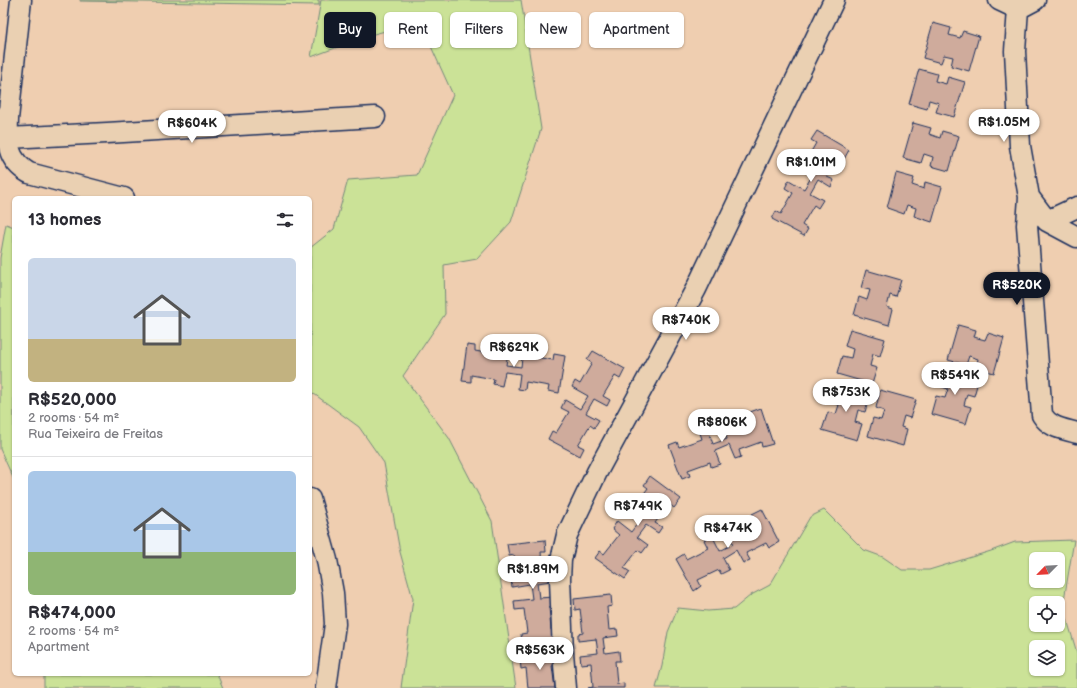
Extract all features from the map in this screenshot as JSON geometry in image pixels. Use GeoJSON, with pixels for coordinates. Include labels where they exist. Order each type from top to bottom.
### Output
{"type":"FeatureCollection","features":[{"type":"Feature","properties":{"kind":"street"},"geometry":{"type":"LineString","coordinates":[[21,0],[8,119],[8,138],[13,159],[19,167],[29,173],[116,196]]}},
{"type":"Feature","properties":{"kind":"street"},"geometry":{"type":"LineString","coordinates":[[566,688],[560,579],[561,560],[567,536],[597,472],[696,289],[834,0]]}},
{"type":"Feature","properties":{"kind":"street"},"geometry":{"type":"LineString","coordinates":[[999,0],[1027,4],[1015,59],[1020,146],[1029,197],[1027,225],[1042,415],[1045,421],[1051,425],[1077,433]]}},
{"type":"Feature","properties":{"kind":"street"},"geometry":{"type":"LineString","coordinates":[[8,138],[376,117]]}},
{"type":"Feature","properties":{"kind":"street"},"geometry":{"type":"LineString","coordinates":[[1029,197],[1047,221],[1077,237]]}},
{"type":"Feature","properties":{"kind":"street"},"geometry":{"type":"LineString","coordinates":[[1047,221],[1077,207]]}},
{"type":"Feature","properties":{"kind":"street"},"geometry":{"type":"LineString","coordinates":[[312,506],[328,560],[333,593],[335,624],[326,688]]}},
{"type":"Feature","properties":{"kind":"green space"},"geometry":{"type":"Polygon","coordinates":[[[319,0],[319,5],[80,1],[319,0]]]}},
{"type":"Feature","properties":{"kind":"green space"},"geometry":{"type":"Polygon","coordinates":[[[321,0],[521,0],[525,26],[525,48],[528,48],[541,129],[511,222],[477,259],[444,265],[445,314],[403,376],[449,438],[492,521],[516,688],[401,688],[413,599],[400,552],[384,463],[359,427],[312,392],[312,246],[334,229],[348,180],[417,175],[453,95],[432,48],[442,48],[442,12],[384,12],[384,31],[376,33],[376,12],[324,12],[324,48],[335,48],[311,57],[321,0]]]}},
{"type":"Feature","properties":{"kind":"green space"},"geometry":{"type":"Polygon","coordinates":[[[6,224],[12,226],[12,476],[0,449],[0,258],[6,224]]]}},
{"type":"Feature","properties":{"kind":"green space"},"geometry":{"type":"Polygon","coordinates":[[[824,510],[864,550],[883,557],[902,570],[929,570],[1015,542],[1074,540],[1065,596],[1029,596],[1029,632],[1065,632],[1065,613],[1077,653],[1077,688],[656,688],[662,666],[668,632],[678,608],[708,611],[734,609],[751,595],[770,585],[810,517],[824,510]]]}},
{"type":"Feature","properties":{"kind":"green space"},"geometry":{"type":"Polygon","coordinates":[[[44,676],[218,676],[223,688],[44,688],[44,676]]]}},
{"type":"Feature","properties":{"kind":"building"},"geometry":{"type":"Polygon","coordinates":[[[933,23],[951,28],[949,35],[960,38],[963,31],[979,36],[969,71],[951,66],[953,57],[944,55],[941,63],[923,58],[933,23]]]}},
{"type":"Feature","properties":{"kind":"building"},"geometry":{"type":"Polygon","coordinates":[[[919,69],[937,74],[935,81],[946,84],[948,77],[965,82],[954,117],[936,112],[939,103],[929,100],[927,109],[909,104],[919,69]]]}},
{"type":"Feature","properties":{"kind":"building"},"geometry":{"type":"Polygon","coordinates":[[[913,123],[931,128],[929,134],[940,138],[942,131],[959,136],[949,171],[931,166],[933,157],[924,154],[921,163],[903,158],[913,123]]]}},
{"type":"Feature","properties":{"kind":"building"},"geometry":{"type":"Polygon","coordinates":[[[817,131],[849,150],[844,159],[839,157],[827,177],[834,180],[831,187],[818,179],[810,193],[823,200],[818,208],[814,205],[802,225],[808,229],[804,236],[772,219],[776,211],[781,214],[793,193],[785,188],[789,180],[804,189],[812,176],[796,167],[799,161],[804,164],[816,143],[811,140],[817,131]]]}},
{"type":"Feature","properties":{"kind":"building"},"geometry":{"type":"Polygon","coordinates":[[[896,173],[914,178],[912,185],[924,189],[925,182],[942,187],[932,222],[914,216],[916,208],[907,205],[904,214],[887,208],[896,173]]]}},
{"type":"Feature","properties":{"kind":"building"},"geometry":{"type":"Polygon","coordinates":[[[866,270],[901,280],[896,297],[890,295],[887,307],[893,309],[889,325],[854,315],[859,297],[867,300],[870,290],[861,288],[866,270]]]}},
{"type":"Feature","properties":{"kind":"building"},"geometry":{"type":"Polygon","coordinates":[[[958,325],[976,330],[974,337],[985,340],[988,333],[1004,338],[994,373],[976,368],[978,359],[969,356],[966,365],[948,360],[958,325]]]}},
{"type":"Feature","properties":{"kind":"building"},"geometry":{"type":"Polygon","coordinates":[[[850,329],[885,339],[880,356],[873,354],[870,366],[877,368],[872,384],[837,374],[842,356],[851,358],[853,349],[845,346],[850,329]]]}},
{"type":"Feature","properties":{"kind":"building"},"geometry":{"type":"Polygon","coordinates":[[[467,345],[475,346],[475,351],[498,355],[500,346],[509,347],[506,365],[521,367],[523,349],[530,350],[529,356],[553,360],[554,354],[565,356],[559,393],[548,391],[549,386],[526,382],[525,390],[518,389],[520,374],[505,372],[502,386],[493,384],[494,379],[471,375],[471,382],[462,381],[467,345]]]}},
{"type":"Feature","properties":{"kind":"building"},"geometry":{"type":"Polygon","coordinates":[[[593,351],[625,369],[620,379],[615,376],[603,396],[610,400],[607,406],[594,399],[586,413],[599,420],[594,428],[590,425],[578,445],[584,448],[580,456],[548,439],[552,431],[556,433],[569,412],[561,408],[565,400],[580,409],[588,396],[572,387],[575,381],[580,384],[592,363],[587,360],[593,351]]]}},
{"type":"Feature","properties":{"kind":"building"},"geometry":{"type":"Polygon","coordinates":[[[944,368],[979,378],[974,396],[967,394],[964,405],[971,407],[966,424],[931,414],[936,396],[945,398],[948,389],[939,386],[944,368]]]}},
{"type":"Feature","properties":{"kind":"building"},"geometry":{"type":"Polygon","coordinates":[[[835,385],[870,395],[865,412],[858,410],[855,422],[862,424],[857,440],[822,430],[828,412],[836,414],[839,405],[830,402],[835,385]]]}},
{"type":"Feature","properties":{"kind":"building"},"geometry":{"type":"Polygon","coordinates":[[[880,390],[916,400],[910,418],[904,416],[901,427],[907,429],[903,446],[868,436],[873,418],[881,420],[884,411],[876,408],[880,390]]]}},
{"type":"Feature","properties":{"kind":"building"},"geometry":{"type":"Polygon","coordinates":[[[761,408],[773,444],[762,447],[761,442],[739,450],[741,457],[735,459],[729,445],[715,451],[720,464],[711,467],[710,462],[688,470],[690,476],[682,479],[669,445],[677,442],[679,447],[702,439],[699,430],[707,427],[713,444],[727,439],[721,422],[727,420],[729,425],[752,417],[750,412],[761,408]]]}},
{"type":"Feature","properties":{"kind":"building"},"geometry":{"type":"Polygon","coordinates":[[[650,476],[681,499],[674,508],[669,504],[655,523],[662,527],[658,533],[646,525],[637,537],[648,545],[642,553],[638,550],[624,568],[630,572],[625,579],[595,558],[600,551],[604,554],[619,535],[612,529],[617,521],[631,532],[640,520],[625,510],[629,504],[634,507],[648,488],[644,485],[650,476]]]}},
{"type":"Feature","properties":{"kind":"building"},"geometry":{"type":"Polygon","coordinates":[[[762,509],[779,542],[769,548],[766,543],[746,553],[750,560],[743,563],[736,550],[723,558],[729,570],[721,574],[719,570],[698,580],[701,586],[694,591],[676,559],[684,554],[686,559],[708,548],[704,540],[712,535],[720,551],[733,544],[724,528],[730,525],[733,530],[754,519],[752,514],[762,509]]]}},
{"type":"Feature","properties":{"kind":"building"},"geometry":{"type":"Polygon","coordinates":[[[545,540],[546,552],[541,552],[543,576],[550,574],[551,581],[537,583],[539,598],[553,597],[554,606],[549,607],[551,630],[558,629],[559,638],[522,642],[521,634],[527,633],[524,609],[515,610],[514,601],[532,599],[530,584],[512,587],[511,580],[517,579],[514,555],[509,556],[507,544],[545,540]]]}},
{"type":"Feature","properties":{"kind":"building"},"geometry":{"type":"Polygon","coordinates":[[[611,595],[612,606],[607,607],[609,630],[617,629],[618,636],[603,638],[605,653],[619,651],[620,661],[615,661],[617,684],[624,683],[624,688],[588,688],[593,687],[591,663],[581,664],[580,655],[598,653],[596,639],[578,641],[578,634],[583,633],[580,609],[575,610],[574,599],[611,595]]]}},
{"type":"Feature","properties":{"kind":"building"},"geometry":{"type":"Polygon","coordinates":[[[557,654],[558,665],[552,666],[555,688],[528,688],[526,668],[521,669],[520,658],[557,654]]]}}]}
